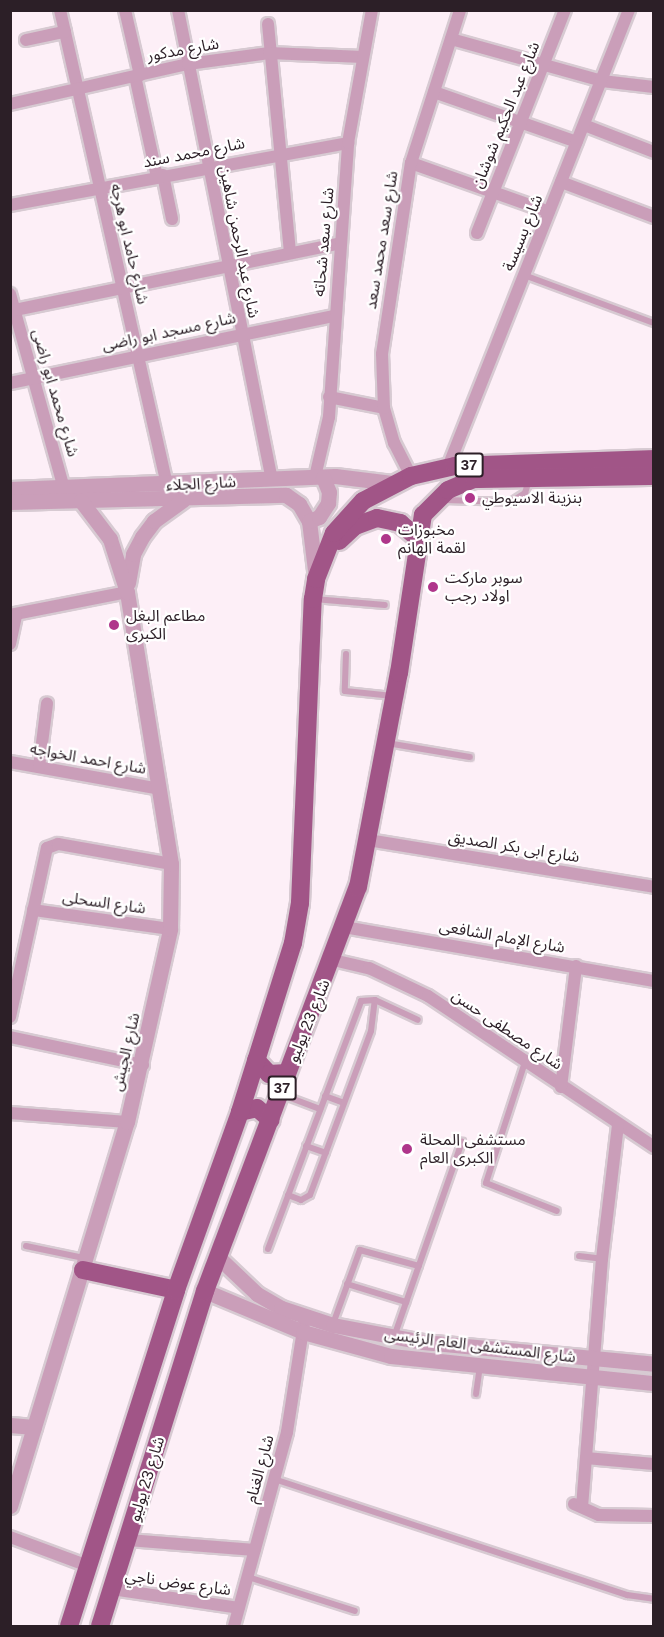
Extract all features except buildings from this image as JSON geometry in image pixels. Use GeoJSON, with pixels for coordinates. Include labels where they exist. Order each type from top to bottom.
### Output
{"type":"FeatureCollection","features":[{"type":"Feature","properties":{"kind":"main road","name":"شارع الجلاء"},"geometry":{"type":"LineString","coordinates":[[324,558],[343,520],[392,483],[411,476],[448,467],[654,459]]}},
{"type":"Feature","properties":{"kind":"main road","name":"37"},"geometry":{"type":"LineString","coordinates":[[418,538],[423,515],[435,500],[474,480],[654,476]]}},
{"type":"Feature","properties":{"kind":"main road"},"geometry":{"type":"LineString","coordinates":[[324,558],[345,533],[365,521],[389,519],[410,529],[418,538]]}},
{"type":"Feature","properties":{"kind":"main road","name":"شارع 23 يوليو"},"geometry":{"type":"LineString","coordinates":[[100,1626],[205,1291],[344,927],[369,840],[395,696],[418,538]]}},
{"type":"Feature","properties":{"kind":"main road","name":"شارع 23 يوليو"},"geometry":{"type":"LineString","coordinates":[[69,1626],[176,1290],[240,1112],[298,918],[313,599],[316,579],[324,558]]}},
{"type":"Feature","properties":{"kind":"main road"},"geometry":{"type":"LineString","coordinates":[[256,1060],[269,1074],[288,1073]]}},
{"type":"Feature","properties":{"kind":"main road"},"geometry":{"type":"LineString","coordinates":[[240,1112],[257,1108],[271,1120]]}},
{"type":"Feature","properties":{"kind":"main road"},"geometry":{"type":"LineString","coordinates":[[84,1264],[176,1290]]}},
{"type":"Feature","properties":{"kind":"main road"},"geometry":{"type":"LineString","coordinates":[[137,1414],[166,1421]]}},
{"type":"Feature","properties":{"kind":"street","name":"شارع حامد ابو هرجه"},"geometry":{"type":"LineString","coordinates":[[60,10],[167,485]]}},
{"type":"Feature","properties":{"kind":"street"},"geometry":{"type":"LineString","coordinates":[[125,10],[137,75],[172,219]]}},
{"type":"Feature","properties":{"kind":"street","name":"شارع عبد الرحمن شاهين"},"geometry":{"type":"LineString","coordinates":[[178,10],[240,333],[272,480]]}},
{"type":"Feature","properties":{"kind":"street","name":"شارع سعد شحاته"},"geometry":{"type":"LineString","coordinates":[[319,477],[327,438],[348,143],[372,10]]}},
{"type":"Feature","properties":{"kind":"street","name":"شارع سعد محمد سعد"},"geometry":{"type":"LineString","coordinates":[[411,476],[394,443],[384,408],[382,354],[411,163],[460,10]]}},
{"type":"Feature","properties":{"kind":"street","name":"شارع عبد الحكيم شوشان"},"geometry":{"type":"LineString","coordinates":[[477,232],[565,10]]}},
{"type":"Feature","properties":{"kind":"street","name":"شارع بسيسة"},"geometry":{"type":"LineString","coordinates":[[448,467],[629,10]]}},
{"type":"Feature","properties":{"kind":"street"},"geometry":{"type":"LineString","coordinates":[[268,24],[290,253]]}},
{"type":"Feature","properties":{"kind":"street"},"geometry":{"type":"LineString","coordinates":[[26,40],[65,32]]}},
{"type":"Feature","properties":{"kind":"street"},"geometry":{"type":"LineString","coordinates":[[451,39],[602,81],[654,87]]}},
{"type":"Feature","properties":{"kind":"street","name":"شارع مدكور"},"geometry":{"type":"LineString","coordinates":[[10,104],[188,64],[269,53],[363,57]]}},
{"type":"Feature","properties":{"kind":"street"},"geometry":{"type":"LineString","coordinates":[[434,92],[577,142]]}},
{"type":"Feature","properties":{"kind":"street"},"geometry":{"type":"LineString","coordinates":[[584,125],[654,152]]}},
{"type":"Feature","properties":{"kind":"street","name":"شارع محمد سند"},"geometry":{"type":"LineString","coordinates":[[10,205],[208,166],[348,143]]}},
{"type":"Feature","properties":{"kind":"street"},"geometry":{"type":"LineString","coordinates":[[411,163],[549,212]]}},
{"type":"Feature","properties":{"kind":"street"},"geometry":{"type":"LineString","coordinates":[[561,182],[654,217]]}},
{"type":"Feature","properties":{"kind":"street"},"geometry":{"type":"LineString","coordinates":[[13,310],[341,243]]}},
{"type":"Feature","properties":{"kind":"street","name":"شارع محمد ابو راضى"},"geometry":{"type":"LineString","coordinates":[[10,294],[33,378],[71,497]]}},
{"type":"Feature","properties":{"kind":"street","name":"شارع مسجد ابو راضى"},"geometry":{"type":"LineString","coordinates":[[10,383],[334,315]]}},
{"type":"Feature","properties":{"kind":"street"},"geometry":{"type":"LineString","coordinates":[[329,397],[384,408]]}},
{"type":"Feature","properties":{"kind":"street","name":"شارع الجلاء"},"geometry":{"type":"LineString","coordinates":[[10,502],[167,485],[319,477],[349,476],[392,483]]}},
{"type":"Feature","properties":{"kind":"street"},"geometry":{"type":"LineString","coordinates":[[316,579],[309,521],[319,517],[328,503],[328,487],[319,477]]}},
{"type":"Feature","properties":{"kind":"street","name":"شارع الجلاء"},"geometry":{"type":"LineString","coordinates":[[10,489],[71,497],[185,499],[286,495],[299,504],[309,521]]}},
{"type":"Feature","properties":{"kind":"street","name":"شارع الجيش"},"geometry":{"type":"LineString","coordinates":[[10,1506],[128,1122],[143,1065],[170,929],[171,864],[127,592],[106,530],[71,497]]}},
{"type":"Feature","properties":{"kind":"street","name":"شارع الجيش"},"geometry":{"type":"LineString","coordinates":[[127,592],[131,564],[142,537],[168,508],[185,499]]}},
{"type":"Feature","properties":{"kind":"street"},"geometry":{"type":"LineString","coordinates":[[10,644],[13,616],[127,592]]}},
{"type":"Feature","properties":{"kind":"street"},"geometry":{"type":"LineString","coordinates":[[39,767],[48,704]]}},
{"type":"Feature","properties":{"kind":"street","name":"شارع احمد الخواجه"},"geometry":{"type":"LineString","coordinates":[[10,762],[160,789]]}},
{"type":"Feature","properties":{"kind":"street","name":"شارع ابى بكر الصديق"},"geometry":{"type":"LineString","coordinates":[[369,840],[654,887]]}},
{"type":"Feature","properties":{"kind":"street"},"geometry":{"type":"LineString","coordinates":[[10,1017],[45,851],[53,844],[171,864]]}},
{"type":"Feature","properties":{"kind":"street","name":"شارع السحلى"},"geometry":{"type":"LineString","coordinates":[[33,910],[170,929]]}},
{"type":"Feature","properties":{"kind":"street","name":"شارع الإمام الشافعى"},"geometry":{"type":"LineString","coordinates":[[344,927],[654,981]]}},
{"type":"Feature","properties":{"kind":"street","name":"شارع مصطفى حسن"},"geometry":{"type":"LineString","coordinates":[[333,960],[369,968],[399,980],[654,1147]]}},
{"type":"Feature","properties":{"kind":"street"},"geometry":{"type":"LineString","coordinates":[[561,1087],[576,966]]}},
{"type":"Feature","properties":{"kind":"street"},"geometry":{"type":"LineString","coordinates":[[10,1037],[143,1065]]}},
{"type":"Feature","properties":{"kind":"street"},"geometry":{"type":"LineString","coordinates":[[10,1113],[128,1122]]}},
{"type":"Feature","properties":{"kind":"street"},"geometry":{"type":"LineString","coordinates":[[618,1124],[602,1259],[586,1458],[578,1505],[599,1515],[654,1516]]}},
{"type":"Feature","properties":{"kind":"street","name":"شارع المستشفى العام الرئيسى"},"geometry":{"type":"LineString","coordinates":[[218,1257],[257,1294],[304,1325],[333,1325],[393,1338],[654,1364]]}},
{"type":"Feature","properties":{"kind":"street","name":"شارع المستشفى العام الرئيسى"},"geometry":{"type":"LineString","coordinates":[[205,1291],[391,1356],[654,1383]]}},
{"type":"Feature","properties":{"kind":"street","name":"شارع الغنام"},"geometry":{"type":"LineString","coordinates":[[234,1626],[287,1432],[304,1325]]}},
{"type":"Feature","properties":{"kind":"street"},"geometry":{"type":"LineString","coordinates":[[485,1366],[491,1348]]}},
{"type":"Feature","properties":{"kind":"street"},"geometry":{"type":"LineString","coordinates":[[10,1425],[34,1427]]}},
{"type":"Feature","properties":{"kind":"street"},"geometry":{"type":"LineString","coordinates":[[586,1458],[654,1464]]}},
{"type":"Feature","properties":{"kind":"street"},"geometry":{"type":"LineString","coordinates":[[10,1537],[88,1566]]}},
{"type":"Feature","properties":{"kind":"street"},"geometry":{"type":"LineString","coordinates":[[128,1540],[255,1550]]}},
{"type":"Feature","properties":{"kind":"street","name":"شارع عوض ناجي"},"geometry":{"type":"LineString","coordinates":[[112,1589],[239,1608]]}},
{"type":"Feature","properties":{"kind":"lane"},"geometry":{"type":"LineString","coordinates":[[524,275],[654,323]]}},
{"type":"Feature","properties":{"kind":"lane"},"geometry":{"type":"LineString","coordinates":[[313,599],[385,605]]}},
{"type":"Feature","properties":{"kind":"lane"},"geometry":{"type":"LineString","coordinates":[[346,654],[345,691],[395,696]]}},
{"type":"Feature","properties":{"kind":"lane"},"geometry":{"type":"LineString","coordinates":[[386,743],[470,757]]}},
{"type":"Feature","properties":{"kind":"lane"},"geometry":{"type":"LineString","coordinates":[[288,1195],[301,1200],[310,1195],[371,1031],[375,1000]]}},
{"type":"Feature","properties":{"kind":"lane"},"geometry":{"type":"LineString","coordinates":[[268,1250],[361,1001],[375,1000],[418,1020]]}},
{"type":"Feature","properties":{"kind":"lane"},"geometry":{"type":"LineString","coordinates":[[525,1062],[486,1183],[557,1211]]}},
{"type":"Feature","properties":{"kind":"lane"},"geometry":{"type":"LineString","coordinates":[[280,1094],[320,1109]]}},
{"type":"Feature","properties":{"kind":"lane"},"geometry":{"type":"LineString","coordinates":[[325,1096],[344,1103]]}},
{"type":"Feature","properties":{"kind":"lane"},"geometry":{"type":"LineString","coordinates":[[393,1338],[462,1142]]}},
{"type":"Feature","properties":{"kind":"lane"},"geometry":{"type":"LineString","coordinates":[[306,1146],[326,1153]]}},
{"type":"Feature","properties":{"kind":"lane"},"geometry":{"type":"LineString","coordinates":[[26,1246],[84,1264]]}},
{"type":"Feature","properties":{"kind":"lane"},"geometry":{"type":"LineString","coordinates":[[333,1325],[360,1250],[419,1266]]}},
{"type":"Feature","properties":{"kind":"lane"},"geometry":{"type":"LineString","coordinates":[[579,1256],[602,1259]]}},
{"type":"Feature","properties":{"kind":"lane"},"geometry":{"type":"LineString","coordinates":[[346,1284],[406,1302]]}},
{"type":"Feature","properties":{"kind":"lane"},"geometry":{"type":"LineString","coordinates":[[476,1394],[485,1366]]}},
{"type":"Feature","properties":{"kind":"lane"},"geometry":{"type":"LineString","coordinates":[[274,1479],[627,1594],[654,1599]]}},
{"type":"Feature","properties":{"kind":"lane"},"geometry":{"type":"LineString","coordinates":[[248,1577],[356,1611]]}},
{"type":"Feature","properties":{"kind":"place","name":"بنزينة الاسيوطي"},"geometry":{"type":"Point","coordinates":[470,498]}},
{"type":"Feature","properties":{"kind":"place","name":"مخبوزات لقمة الهانم"},"geometry":{"type":"Point","coordinates":[386,539]}},
{"type":"Feature","properties":{"kind":"place","name":"سوبر ماركت اولاد رجب"},"geometry":{"type":"Point","coordinates":[433,587]}},
{"type":"Feature","properties":{"kind":"place","name":"مطاعم البغل الكبرى"},"geometry":{"type":"Point","coordinates":[114,625]}},
{"type":"Feature","properties":{"kind":"place","name":"مستشفى المحلة الكبرى العام"},"geometry":{"type":"Point","coordinates":[407,1149]}}]}
